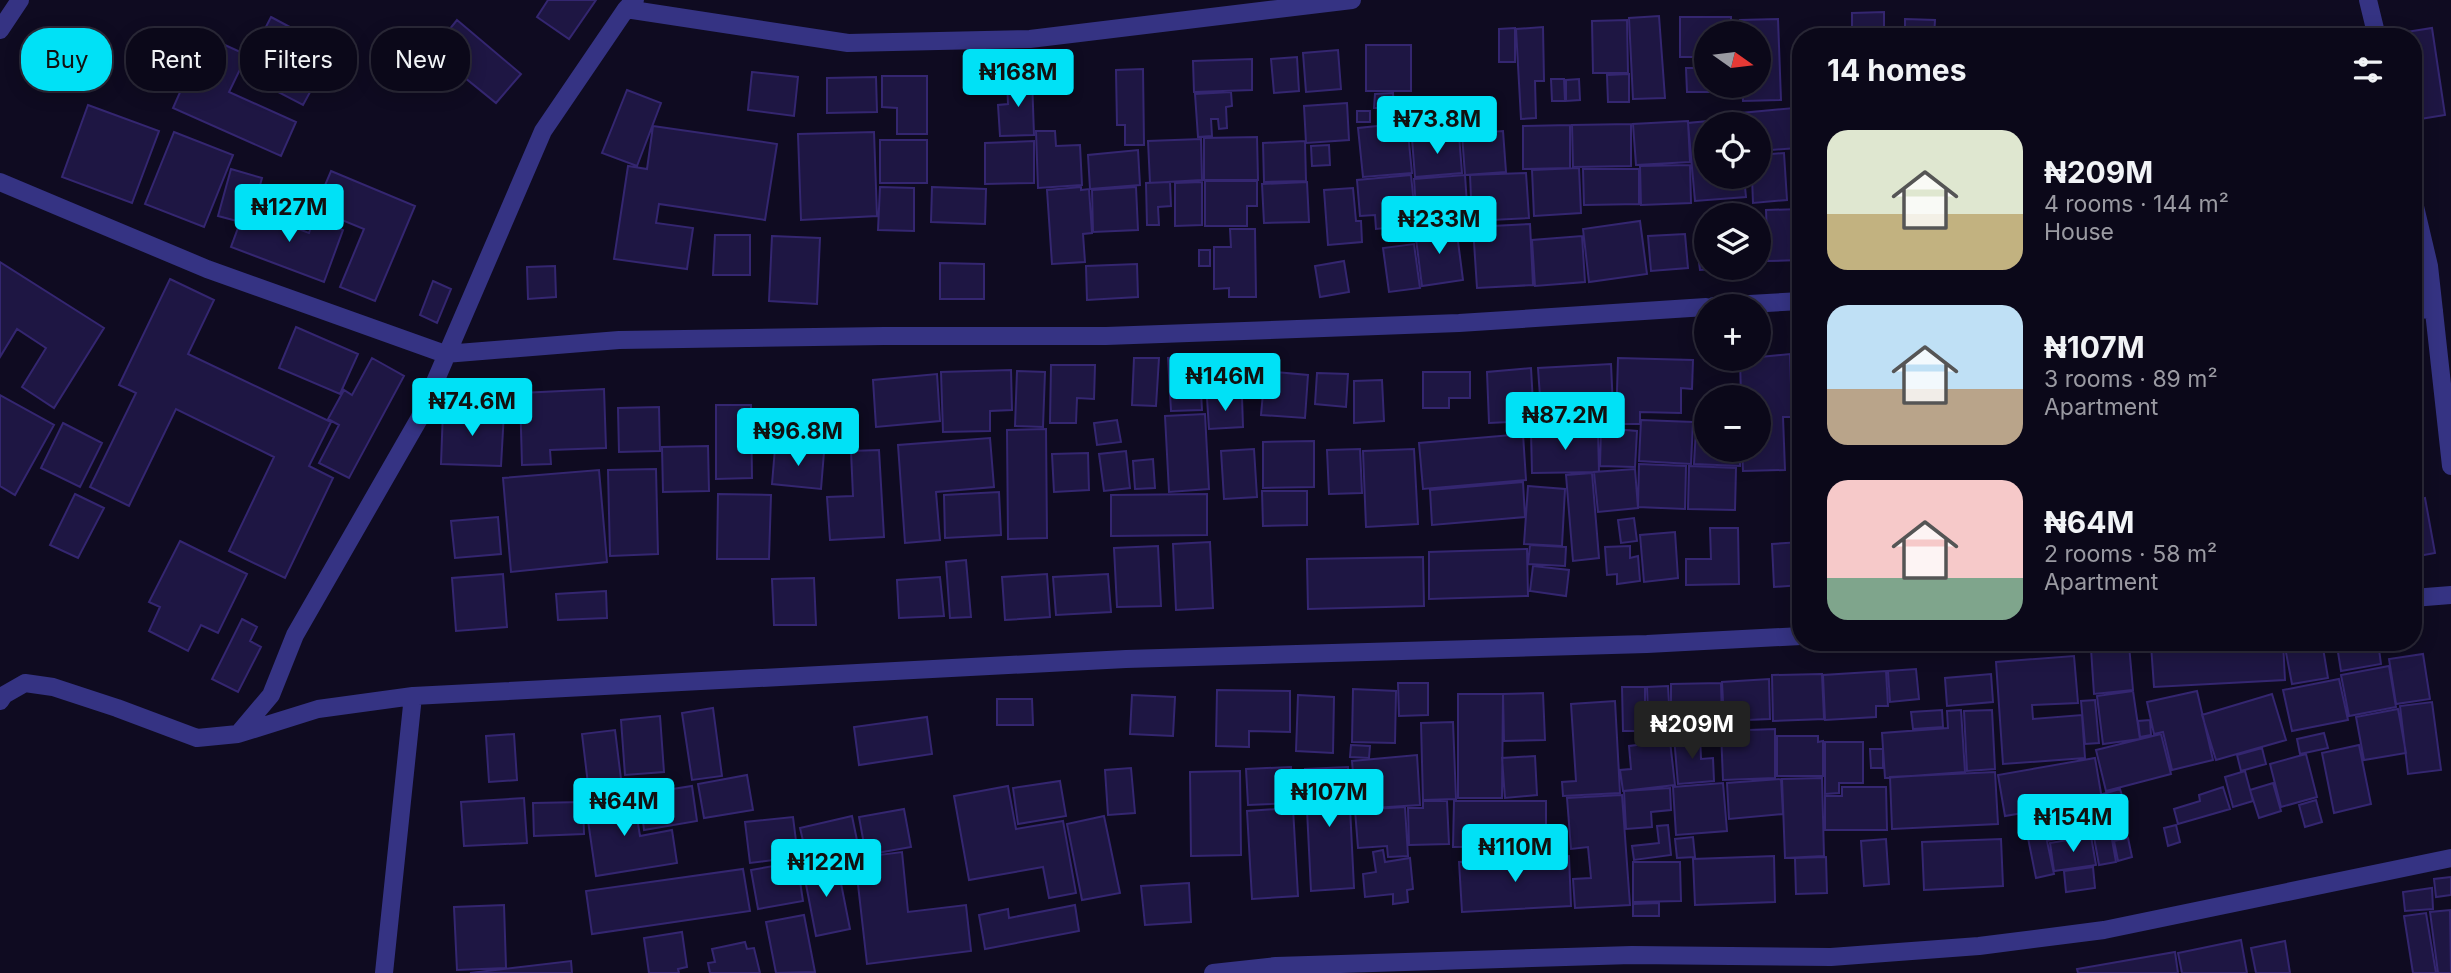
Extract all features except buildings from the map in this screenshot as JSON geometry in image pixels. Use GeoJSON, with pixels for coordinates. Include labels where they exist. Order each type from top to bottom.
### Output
{"type":"FeatureCollection","features":[{"type":"Feature","properties":{"kind":"street"},"geometry":{"type":"LineString","coordinates":[[0,30],[20,0]]}},
{"type":"Feature","properties":{"kind":"street"},"geometry":{"type":"LineString","coordinates":[[238,734],[271,695],[295,635],[419,419],[543,131],[631,5],[848,43],[1030,39],[1352,0]]}},
{"type":"Feature","properties":{"kind":"street"},"geometry":{"type":"LineString","coordinates":[[2368,0],[2374,28]]}},
{"type":"Feature","properties":{"kind":"street"},"geometry":{"type":"LineString","coordinates":[[0,181],[207,269],[445,354],[619,340],[1120,335],[1459,323],[1694,308]]}},
{"type":"Feature","properties":{"kind":"street"},"geometry":{"type":"LineString","coordinates":[[2422,236],[2429,266],[2451,466]]}},
{"type":"Feature","properties":{"kind":"street"},"geometry":{"type":"LineString","coordinates":[[1771,303],[1792,302]]}},
{"type":"Feature","properties":{"kind":"street"},"geometry":{"type":"LineString","coordinates":[[2422,309],[2434,310]]}},
{"type":"Feature","properties":{"kind":"street"},"geometry":{"type":"LineString","coordinates":[[2422,597],[2451,595]]}},
{"type":"Feature","properties":{"kind":"street"},"geometry":{"type":"LineString","coordinates":[[0,701],[4,695],[25,683],[53,687],[197,738],[238,734],[318,709],[413,696],[1126,659],[1647,645],[1792,637]]}},
{"type":"Feature","properties":{"kind":"street"},"geometry":{"type":"LineString","coordinates":[[384,973],[413,696]]}},
{"type":"Feature","properties":{"kind":"street"},"geometry":{"type":"LineString","coordinates":[[1213,973],[1276,966],[1618,956],[1831,957],[1979,946],[2104,930],[2451,858]]}}]}
